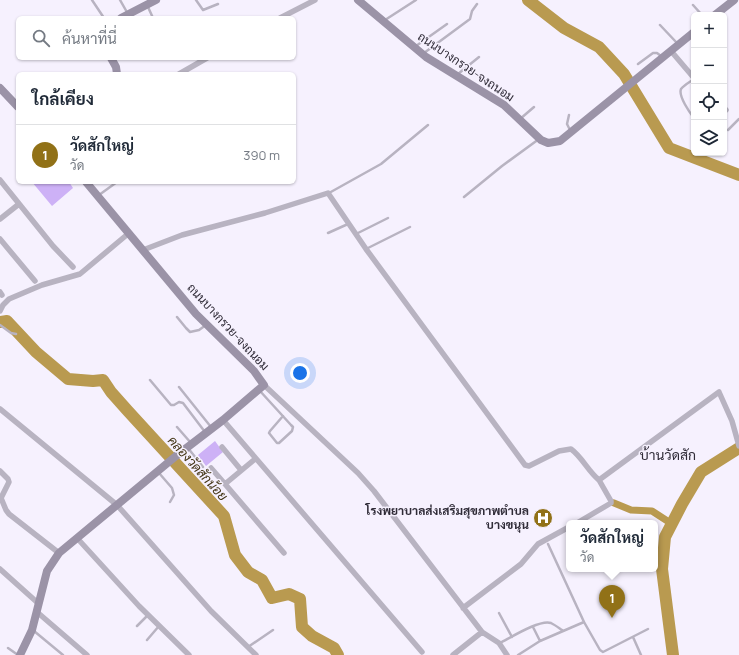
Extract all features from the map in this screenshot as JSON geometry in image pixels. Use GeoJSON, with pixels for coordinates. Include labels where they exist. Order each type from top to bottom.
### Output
{"type":"FeatureCollection","features":[{"type":"Feature","properties":{"kind":"street"},"geometry":{"type":"LineString","coordinates":[[124,16],[156,0]]}},
{"type":"Feature","properties":{"kind":"street"},"geometry":{"type":"LineString","coordinates":[[284,16],[315,0]]}},
{"type":"Feature","properties":{"kind":"street"},"geometry":{"type":"LineString","coordinates":[[719,12],[734,0]]}},
{"type":"Feature","properties":{"kind":"street","name":"ถนนบางกรวย-จงถนอม"},"geometry":{"type":"LineString","coordinates":[[361,1],[422,54],[500,102],[540,139]]}},
{"type":"Feature","properties":{"kind":"street"},"geometry":{"type":"LineString","coordinates":[[540,139],[548,143],[560,141],[691,34]]}},
{"type":"Feature","properties":{"kind":"street"},"geometry":{"type":"LineString","coordinates":[[671,51],[691,74]]}},
{"type":"Feature","properties":{"kind":"street"},"geometry":{"type":"LineString","coordinates":[[112,60],[117,72]]}},
{"type":"Feature","properties":{"kind":"street"},"geometry":{"type":"LineString","coordinates":[[182,72],[204,60]]}},
{"type":"Feature","properties":{"kind":"street"},"geometry":{"type":"LineString","coordinates":[[0,88],[16,106]]}},
{"type":"Feature","properties":{"kind":"street"},"geometry":{"type":"LineString","coordinates":[[0,180],[53,246],[74,267]]}},
{"type":"Feature","properties":{"kind":"street","name":"ถนนบางกรวย-จงถนอม"},"geometry":{"type":"LineString","coordinates":[[22,654],[32,630],[47,571],[58,553],[176,456],[262,388],[254,372],[207,325],[98,196],[90,184]]}},
{"type":"Feature","properties":{"kind":"street"},"geometry":{"type":"LineString","coordinates":[[143,250],[182,235],[265,213],[328,193],[366,249],[525,465],[529,466],[559,451],[571,449],[598,480],[611,503],[581,520]]}},
{"type":"Feature","properties":{"kind":"street"},"geometry":{"type":"LineString","coordinates":[[0,219],[19,204]]}},
{"type":"Feature","properties":{"kind":"street"},"geometry":{"type":"LineString","coordinates":[[0,311],[8,299],[42,285],[80,274],[129,233]]}},
{"type":"Feature","properties":{"kind":"street"},"geometry":{"type":"LineString","coordinates":[[0,239],[35,281]]}},
{"type":"Feature","properties":{"kind":"street"},"geometry":{"type":"LineString","coordinates":[[262,388],[358,473],[374,491],[482,632],[499,643],[507,655]]}},
{"type":"Feature","properties":{"kind":"street"},"geometry":{"type":"LineString","coordinates":[[598,480],[719,392],[732,421],[738,443]]}},
{"type":"Feature","properties":{"kind":"street"},"geometry":{"type":"LineString","coordinates":[[0,409],[117,505],[211,612],[256,655]]}},
{"type":"Feature","properties":{"kind":"street"},"geometry":{"type":"LineString","coordinates":[[223,420],[422,652]]}},
{"type":"Feature","properties":{"kind":"street"},"geometry":{"type":"LineString","coordinates":[[222,446],[241,470]]}},
{"type":"Feature","properties":{"kind":"street"},"geometry":{"type":"LineString","coordinates":[[225,484],[255,459]]}},
{"type":"Feature","properties":{"kind":"street"},"geometry":{"type":"LineString","coordinates":[[211,468],[284,553]]}},
{"type":"Feature","properties":{"kind":"street"},"geometry":{"type":"LineString","coordinates":[[0,471],[9,482],[1,498],[6,510],[58,553]]}},
{"type":"Feature","properties":{"kind":"street"},"geometry":{"type":"LineString","coordinates":[[463,608],[521,564],[538,544],[566,529]]}},
{"type":"Feature","properties":{"kind":"street"},"geometry":{"type":"LineString","coordinates":[[77,538],[148,615],[188,655]]}},
{"type":"Feature","properties":{"kind":"street"},"geometry":{"type":"LineString","coordinates":[[0,569],[87,655]]}},
{"type":"Feature","properties":{"kind":"street"},"geometry":{"type":"LineString","coordinates":[[453,655],[482,632]]}},
{"type":"Feature","properties":{"kind":"lane"},"geometry":{"type":"LineString","coordinates":[[92,0],[103,16]]}},
{"type":"Feature","properties":{"kind":"lane"},"geometry":{"type":"LineString","coordinates":[[120,0],[124,16]]}},
{"type":"Feature","properties":{"kind":"lane"},"geometry":{"type":"LineString","coordinates":[[196,0],[203,10],[218,4]]}},
{"type":"Feature","properties":{"kind":"lane"},"geometry":{"type":"LineString","coordinates":[[383,21],[416,0]]}},
{"type":"Feature","properties":{"kind":"lane"},"geometry":{"type":"LineString","coordinates":[[147,4],[152,16]]}},
{"type":"Feature","properties":{"kind":"lane"},"geometry":{"type":"LineString","coordinates":[[422,54],[470,19],[472,11],[477,4]]}},
{"type":"Feature","properties":{"kind":"lane"},"geometry":{"type":"LineString","coordinates":[[693,5],[699,12]]}},
{"type":"Feature","properties":{"kind":"lane"},"geometry":{"type":"LineString","coordinates":[[414,48],[447,24]]}},
{"type":"Feature","properties":{"kind":"lane"},"geometry":{"type":"LineString","coordinates":[[660,25],[679,44]]}},
{"type":"Feature","properties":{"kind":"lane"},"geometry":{"type":"LineString","coordinates":[[638,64],[654,53],[663,58]]}},
{"type":"Feature","properties":{"kind":"lane"},"geometry":{"type":"LineString","coordinates":[[456,76],[479,57]]}},
{"type":"Feature","properties":{"kind":"lane"},"geometry":{"type":"LineString","coordinates":[[691,81],[680,93],[691,113]]}},
{"type":"Feature","properties":{"kind":"lane"},"geometry":{"type":"LineString","coordinates":[[519,119],[534,107]]}},
{"type":"Feature","properties":{"kind":"lane"},"geometry":{"type":"LineString","coordinates":[[569,115],[567,124],[571,132]]}},
{"type":"Feature","properties":{"kind":"lane"},"geometry":{"type":"LineString","coordinates":[[728,130],[739,119]]}},
{"type":"Feature","properties":{"kind":"lane"},"geometry":{"type":"LineString","coordinates":[[328,193],[381,164],[428,125]]}},
{"type":"Feature","properties":{"kind":"lane"},"geometry":{"type":"LineString","coordinates":[[464,197],[502,166],[540,139]]}},
{"type":"Feature","properties":{"kind":"lane"},"geometry":{"type":"LineString","coordinates":[[98,196],[114,184]]}},
{"type":"Feature","properties":{"kind":"lane"},"geometry":{"type":"LineString","coordinates":[[356,234],[388,218]]}},
{"type":"Feature","properties":{"kind":"lane"},"geometry":{"type":"LineString","coordinates":[[328,233],[349,224]]}},
{"type":"Feature","properties":{"kind":"lane"},"geometry":{"type":"LineString","coordinates":[[366,249],[410,228]]}},
{"type":"Feature","properties":{"kind":"lane"},"geometry":{"type":"LineString","coordinates":[[177,317],[190,332],[199,330],[207,325]]}},
{"type":"Feature","properties":{"kind":"lane"},"geometry":{"type":"LineString","coordinates":[[0,325],[10,333],[16,334]]}},
{"type":"Feature","properties":{"kind":"lane"},"geometry":{"type":"LineString","coordinates":[[150,380],[171,405],[179,402],[182,403],[209,430]]}},
{"type":"Feature","properties":{"kind":"lane"},"geometry":{"type":"LineString","coordinates":[[179,387],[209,430]]}},
{"type":"Feature","properties":{"kind":"lane"},"geometry":{"type":"LineString","coordinates":[[262,388],[293,427],[292,431],[279,443],[277,443],[269,433],[283,416]]}},
{"type":"Feature","properties":{"kind":"lane"},"geometry":{"type":"LineString","coordinates":[[177,427],[203,467]]}},
{"type":"Feature","properties":{"kind":"lane"},"geometry":{"type":"LineString","coordinates":[[158,472],[172,488],[174,495],[170,502]]}},
{"type":"Feature","properties":{"kind":"lane"},"geometry":{"type":"LineString","coordinates":[[548,544],[584,622],[600,650],[606,652],[608,655]]}},
{"type":"Feature","properties":{"kind":"lane"},"geometry":{"type":"LineString","coordinates":[[499,613],[512,637]]}},
{"type":"Feature","properties":{"kind":"lane"},"geometry":{"type":"LineString","coordinates":[[137,626],[148,615]]}},
{"type":"Feature","properties":{"kind":"lane"},"geometry":{"type":"LineString","coordinates":[[518,655],[540,641],[562,630],[584,622]]}},
{"type":"Feature","properties":{"kind":"lane"},"geometry":{"type":"LineString","coordinates":[[499,643],[544,623],[550,623],[562,630]]}},
{"type":"Feature","properties":{"kind":"lane"},"geometry":{"type":"LineString","coordinates":[[147,640],[159,626]]}},
{"type":"Feature","properties":{"kind":"lane"},"geometry":{"type":"LineString","coordinates":[[533,627],[540,641]]}},
{"type":"Feature","properties":{"kind":"lane"},"geometry":{"type":"LineString","coordinates":[[606,652],[648,629]]}},
{"type":"Feature","properties":{"kind":"lane"},"geometry":{"type":"LineString","coordinates":[[32,630],[63,655]]}},
{"type":"Feature","properties":{"kind":"lane"},"geometry":{"type":"LineString","coordinates":[[248,647],[273,630]]}},
{"type":"Feature","properties":{"kind":"lane"},"geometry":{"type":"LineString","coordinates":[[633,637],[642,655]]}},
{"type":"Feature","properties":{"kind":"lane"},"geometry":{"type":"LineString","coordinates":[[8,648],[22,654]]}},
{"type":"Feature","properties":{"kind":"building"},"geometry":{"type":"Polygon","coordinates":[[[34,184],[70,184],[73,188],[52,206],[34,184]]]}},
{"type":"Feature","properties":{"kind":"building"},"geometry":{"type":"Polygon","coordinates":[[[215,441],[223,452],[206,466],[198,455],[215,441]]]}},
{"type":"Feature","properties":{"kind":"waterway"},"geometry":{"type":"LineString","coordinates":[[528,0],[564,28],[599,47],[624,74],[669,148],[739,175]]}},
{"type":"Feature","properties":{"kind":"waterway","name":"คลองวัดสักน้อย"},"geometry":{"type":"LineString","coordinates":[[0,322],[7,321],[36,352],[68,379],[93,381],[103,380],[111,392],[127,410],[224,516],[235,555],[248,572],[262,580],[272,598],[289,594],[300,599],[302,627],[312,636],[334,648],[338,655]]}},
{"type":"Feature","properties":{"kind":"waterway"},"geometry":{"type":"LineString","coordinates":[[673,655],[662,569],[665,537],[701,472],[739,448]]}},
{"type":"Feature","properties":{"kind":"waterway"},"geometry":{"type":"LineString","coordinates":[[614,503],[631,510],[652,511],[672,524]]}},
{"type":"Feature","properties":{"kind":"place","name":"โรงพยาบาลส่งเสริมสุขภาพตำบล บางขนุน"},"geometry":{"type":"Point","coordinates":[543,518]}},
{"type":"Feature","properties":{"kind":"place","name":"วัดสักใหญ่"},"geometry":{"type":"Point","coordinates":[612,618]}},
{"type":"Feature","properties":{"kind":"district","name":"บ้านวัดสัก"},"geometry":{"type":"Point","coordinates":[668,455]}}]}
